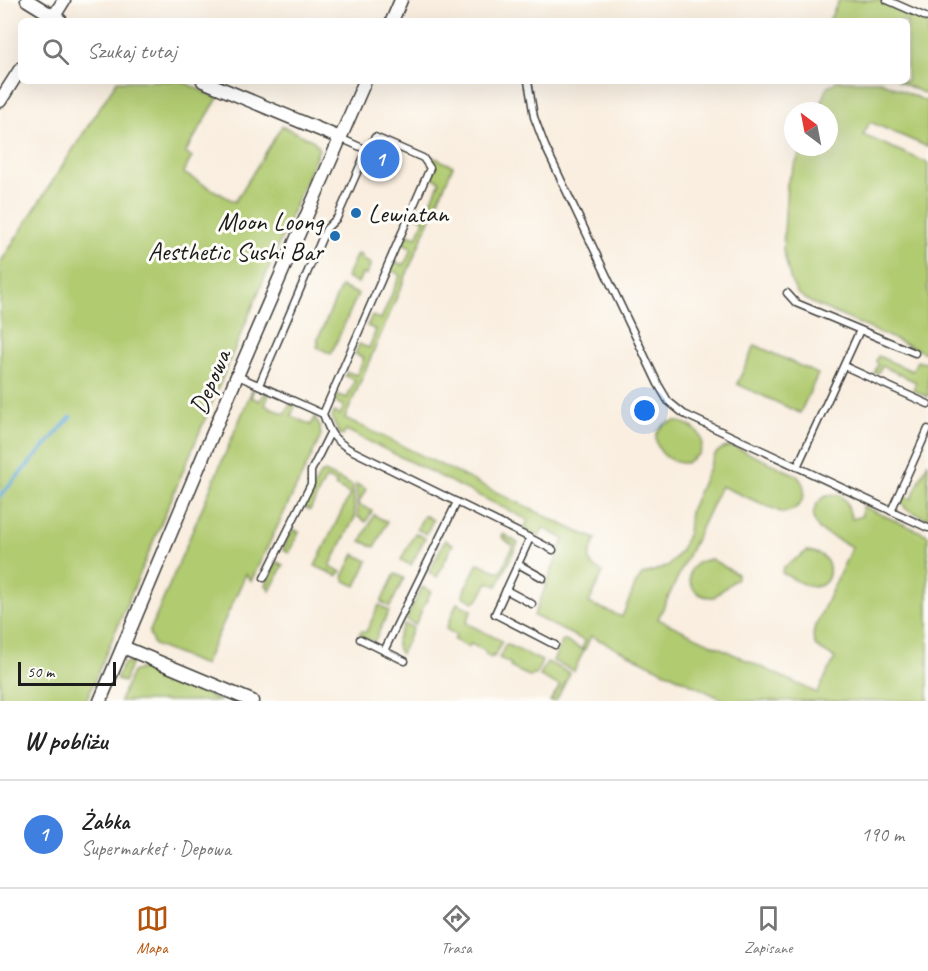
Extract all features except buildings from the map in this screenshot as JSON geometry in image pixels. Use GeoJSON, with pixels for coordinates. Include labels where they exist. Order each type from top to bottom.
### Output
{"type":"FeatureCollection","features":[{"type":"Feature","properties":{"kind":"street"},"geometry":{"type":"LineString","coordinates":[[27,0],[52,18]]}},
{"type":"Feature","properties":{"kind":"street"},"geometry":{"type":"LineString","coordinates":[[56,18],[64,0]]}},
{"type":"Feature","properties":{"kind":"street"},"geometry":{"type":"LineString","coordinates":[[393,18],[401,0]]}},
{"type":"Feature","properties":{"kind":"street"},"geometry":{"type":"LineString","coordinates":[[0,101],[18,73]]}},
{"type":"Feature","properties":{"kind":"street"},"geometry":{"type":"LineString","coordinates":[[210,84],[340,138]]}},
{"type":"Feature","properties":{"kind":"street","name":"Depowa"},"geometry":{"type":"LineString","coordinates":[[100,701],[364,84]]}},
{"type":"Feature","properties":{"kind":"street"},"geometry":{"type":"LineString","coordinates":[[123,647],[252,701]]}},
{"type":"Feature","properties":{"kind":"lane"},"geometry":{"type":"LineString","coordinates":[[887,0],[928,18]]}},
{"type":"Feature","properties":{"kind":"lane"},"geometry":{"type":"LineString","coordinates":[[528,84],[534,117],[546,146],[668,401],[684,414],[928,528]]}},
{"type":"Feature","properties":{"kind":"lane"},"geometry":{"type":"LineString","coordinates":[[259,385],[326,229],[338,218],[367,150],[375,137],[423,158],[430,168],[323,414],[330,433],[349,449],[553,550]]}},
{"type":"Feature","properties":{"kind":"lane"},"geometry":{"type":"LineString","coordinates":[[340,138],[367,150]]}},
{"type":"Feature","properties":{"kind":"lane"},"geometry":{"type":"LineString","coordinates":[[787,293],[796,303],[915,353]]}},
{"type":"Feature","properties":{"kind":"lane"},"geometry":{"type":"LineString","coordinates":[[797,467],[860,330]]}},
{"type":"Feature","properties":{"kind":"lane"},"geometry":{"type":"LineString","coordinates":[[844,366],[928,404]]}},
{"type":"Feature","properties":{"kind":"lane"},"geometry":{"type":"LineString","coordinates":[[237,376],[323,414]]}},
{"type":"Feature","properties":{"kind":"lane"},"geometry":{"type":"LineString","coordinates":[[891,511],[928,429]]}},
{"type":"Feature","properties":{"kind":"lane"},"geometry":{"type":"LineString","coordinates":[[264,578],[311,484],[311,471],[330,433]]}},
{"type":"Feature","properties":{"kind":"lane"},"geometry":{"type":"LineString","coordinates":[[384,651],[457,502]]}},
{"type":"Feature","properties":{"kind":"lane"},"geometry":{"type":"LineString","coordinates":[[530,538],[495,614],[555,645]]}},
{"type":"Feature","properties":{"kind":"lane"},"geometry":{"type":"LineString","coordinates":[[518,564],[543,578]]}},
{"type":"Feature","properties":{"kind":"lane"},"geometry":{"type":"LineString","coordinates":[[506,590],[532,604]]}},
{"type":"Feature","properties":{"kind":"lane"},"geometry":{"type":"LineString","coordinates":[[360,639],[405,661]]}},
{"type":"Feature","properties":{"kind":"green space"},"geometry":{"type":"Polygon","coordinates":[[[839,0],[881,0],[928,21],[928,95],[904,84],[910,84],[910,18],[830,18],[839,0]]]}},
{"type":"Feature","properties":{"kind":"green space"},"geometry":{"type":"Polygon","coordinates":[[[115,84],[188,84],[218,98],[185,153],[192,157],[183,173],[235,202],[282,126],[314,141],[319,149],[86,701],[0,701],[0,263],[115,84]]]}},
{"type":"Feature","properties":{"kind":"green space"},"geometry":{"type":"Polygon","coordinates":[[[832,84],[887,84],[928,102],[928,147],[870,122],[863,135],[928,163],[928,354],[810,302],[797,293],[791,281],[783,250],[787,183],[799,156],[838,156],[838,102],[822,102],[828,87],[832,84]]]}},
{"type":"Feature","properties":{"kind":"green space"},"geometry":{"type":"Polygon","coordinates":[[[428,155],[453,166],[345,418],[596,539],[589,558],[592,565],[603,572],[589,603],[622,617],[636,583],[642,575],[668,566],[680,552],[688,534],[690,511],[714,456],[720,449],[735,447],[796,475],[804,486],[803,498],[796,508],[783,513],[721,486],[658,619],[817,693],[835,658],[816,647],[813,637],[814,629],[852,547],[819,530],[813,518],[817,503],[824,497],[839,495],[846,501],[852,519],[862,516],[862,506],[928,535],[928,701],[726,701],[591,636],[585,649],[582,648],[585,641],[534,616],[564,539],[543,528],[539,537],[524,529],[528,520],[346,430],[343,436],[339,434],[332,418],[334,412],[340,415],[344,406],[335,402],[338,395],[347,398],[355,380],[345,376],[347,372],[357,375],[364,358],[355,354],[359,344],[369,348],[376,330],[367,326],[372,316],[381,319],[400,275],[391,270],[395,262],[404,265],[412,248],[403,243],[407,234],[417,237],[424,220],[415,215],[419,206],[428,209],[440,181],[431,177],[434,169],[428,155]]]}},
{"type":"Feature","properties":{"kind":"green space"},"geometry":{"type":"Polygon","coordinates":[[[357,254],[371,264],[366,275],[362,274],[358,283],[346,278],[357,254]]]}},
{"type":"Feature","properties":{"kind":"green space"},"geometry":{"type":"Polygon","coordinates":[[[341,287],[358,294],[331,354],[317,347],[319,342],[317,341],[341,287]]]}},
{"type":"Feature","properties":{"kind":"green space"},"geometry":{"type":"Polygon","coordinates":[[[755,345],[818,374],[800,413],[737,384],[755,345]]]}},
{"type":"Feature","properties":{"kind":"green space"},"geometry":{"type":"Polygon","coordinates":[[[878,356],[912,371],[917,361],[925,363],[928,356],[928,397],[913,390],[916,382],[882,366],[878,373],[874,373],[878,365],[876,361],[878,356]]]}},
{"type":"Feature","properties":{"kind":"green space"},"geometry":{"type":"Polygon","coordinates":[[[253,388],[251,397],[260,401],[264,393],[269,395],[265,405],[285,414],[290,404],[295,406],[291,416],[311,425],[315,417],[321,436],[251,581],[246,574],[204,665],[154,645],[149,633],[253,388]]]}},
{"type":"Feature","properties":{"kind":"green space"},"geometry":{"type":"Polygon","coordinates":[[[675,421],[693,428],[702,441],[699,454],[686,463],[668,458],[657,445],[658,431],[675,421]]]}},
{"type":"Feature","properties":{"kind":"green space"},"geometry":{"type":"Polygon","coordinates":[[[928,462],[928,519],[906,509],[901,502],[903,496],[911,499],[928,462]]]}},
{"type":"Feature","properties":{"kind":"green space"},"geometry":{"type":"Polygon","coordinates":[[[325,472],[353,486],[355,517],[330,566],[341,572],[337,576],[315,566],[350,494],[335,486],[337,483],[326,478],[310,510],[304,507],[320,474],[325,472]]]}},
{"type":"Feature","properties":{"kind":"green space"},"geometry":{"type":"Polygon","coordinates":[[[356,484],[366,489],[358,504],[372,511],[366,522],[358,517],[356,484]]]}},
{"type":"Feature","properties":{"kind":"green space"},"geometry":{"type":"Polygon","coordinates":[[[374,515],[387,522],[375,547],[361,541],[374,515]]]}},
{"type":"Feature","properties":{"kind":"green space"},"geometry":{"type":"Polygon","coordinates":[[[424,515],[433,520],[426,534],[417,529],[424,515]]]}},
{"type":"Feature","properties":{"kind":"green space"},"geometry":{"type":"Polygon","coordinates":[[[293,529],[299,532],[289,553],[283,550],[293,529]]]}},
{"type":"Feature","properties":{"kind":"green space"},"geometry":{"type":"Polygon","coordinates":[[[415,533],[425,538],[411,565],[401,560],[415,533]]]}},
{"type":"Feature","properties":{"kind":"green space"},"geometry":{"type":"Polygon","coordinates":[[[503,534],[518,543],[497,586],[488,582],[479,599],[474,602],[463,596],[478,563],[501,571],[513,546],[502,537],[503,534]]]}},
{"type":"Feature","properties":{"kind":"green space"},"geometry":{"type":"Polygon","coordinates":[[[445,540],[453,544],[437,577],[429,573],[445,540]]]}},
{"type":"Feature","properties":{"kind":"green space"},"geometry":{"type":"Polygon","coordinates":[[[807,551],[818,553],[825,558],[828,565],[828,579],[817,587],[806,585],[782,573],[783,568],[807,551]]]}},
{"type":"Feature","properties":{"kind":"green space"},"geometry":{"type":"Polygon","coordinates":[[[354,554],[368,561],[356,586],[345,581],[343,577],[354,554]]]}},
{"type":"Feature","properties":{"kind":"green space"},"geometry":{"type":"Polygon","coordinates":[[[711,559],[737,574],[737,578],[714,597],[699,594],[690,582],[692,568],[701,561],[711,559]]]}},
{"type":"Feature","properties":{"kind":"green space"},"geometry":{"type":"Polygon","coordinates":[[[277,562],[283,565],[270,591],[266,585],[277,562]]]}},
{"type":"Feature","properties":{"kind":"green space"},"geometry":{"type":"Polygon","coordinates":[[[395,574],[404,578],[390,607],[381,602],[395,574]]]}},
{"type":"Feature","properties":{"kind":"green space"},"geometry":{"type":"Polygon","coordinates":[[[422,587],[431,591],[415,625],[406,620],[422,587]]]}},
{"type":"Feature","properties":{"kind":"green space"},"geometry":{"type":"Polygon","coordinates":[[[457,603],[472,610],[466,623],[502,641],[494,657],[492,655],[491,658],[486,655],[485,651],[471,644],[468,647],[454,640],[456,635],[446,629],[457,603]]]}},
{"type":"Feature","properties":{"kind":"green space"},"geometry":{"type":"Polygon","coordinates":[[[379,605],[389,611],[374,642],[359,635],[361,631],[366,632],[379,605]]]}},
{"type":"Feature","properties":{"kind":"green space"},"geometry":{"type":"Polygon","coordinates":[[[404,624],[413,628],[401,654],[397,643],[398,635],[404,624]]]}},
{"type":"Feature","properties":{"kind":"green space"},"geometry":{"type":"Polygon","coordinates":[[[563,640],[584,650],[574,671],[553,661],[563,640]]]}},
{"type":"Feature","properties":{"kind":"green space"},"geometry":{"type":"Polygon","coordinates":[[[506,644],[542,661],[536,675],[533,674],[531,677],[510,667],[511,664],[499,658],[506,644]]]}},
{"type":"Feature","properties":{"kind":"green space"},"geometry":{"type":"Polygon","coordinates":[[[133,660],[124,682],[116,679],[122,665],[133,660]]]}},
{"type":"Feature","properties":{"kind":"green space"},"geometry":{"type":"Polygon","coordinates":[[[547,662],[570,673],[556,701],[550,701],[560,686],[540,676],[547,662]]]}},
{"type":"Feature","properties":{"kind":"green space"},"geometry":{"type":"Polygon","coordinates":[[[145,667],[221,701],[120,701],[132,672],[145,667]]]}},
{"type":"Feature","properties":{"kind":"waterway"},"geometry":{"type":"LineString","coordinates":[[0,496],[71,417]]}},
{"type":"Feature","properties":{"kind":"place","name":"Żabka"},"geometry":{"type":"Point","coordinates":[380,159]}},
{"type":"Feature","properties":{"kind":"place","name":"Lewiatan"},"geometry":{"type":"Point","coordinates":[356,213]}},
{"type":"Feature","properties":{"kind":"place","name":"Moon Loong Aesthetic Sushi Bar"},"geometry":{"type":"Point","coordinates":[335,236]}}]}
